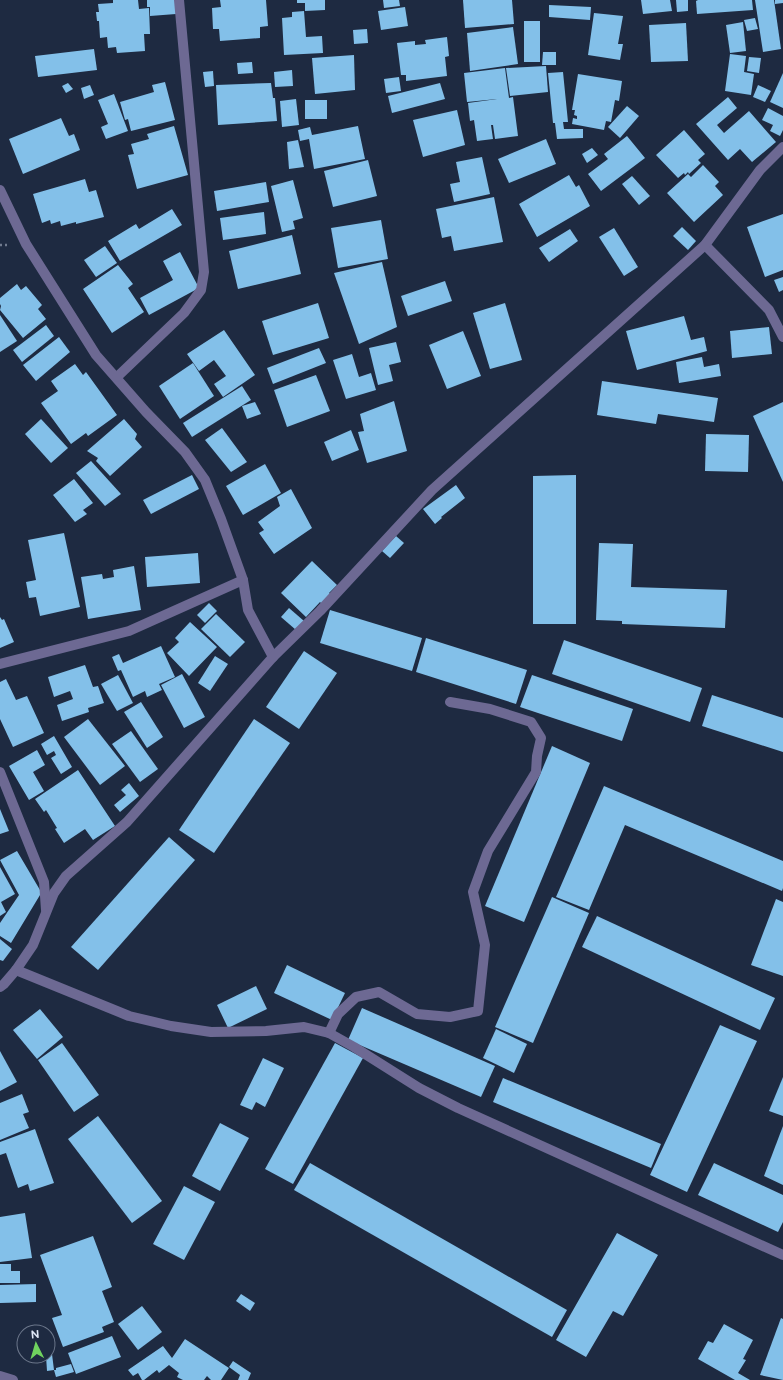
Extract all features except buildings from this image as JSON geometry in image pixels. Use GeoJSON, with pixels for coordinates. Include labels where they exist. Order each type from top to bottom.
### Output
{"type":"FeatureCollection","features":[{"type":"Feature","properties":{"kind":"street"},"geometry":{"type":"LineString","coordinates":[[117,377],[184,312],[201,290],[204,272],[179,0]]}},
{"type":"Feature","properties":{"kind":"street"},"geometry":{"type":"LineString","coordinates":[[0,987],[16,970],[32,946],[54,893],[66,876],[127,822],[273,657],[320,611],[432,490],[705,245],[760,170],[783,147]]}},
{"type":"Feature","properties":{"kind":"street"},"geometry":{"type":"LineString","coordinates":[[0,190],[26,244],[37,263],[96,355],[117,377],[146,412],[185,452],[205,480],[222,519],[243,580],[248,610],[273,657]]}},
{"type":"Feature","properties":{"kind":"street"},"geometry":{"type":"LineString","coordinates":[[705,245],[769,310],[783,337]]}},
{"type":"Feature","properties":{"kind":"street"},"geometry":{"type":"LineString","coordinates":[[0,664],[129,631],[243,580]]}},
{"type":"Feature","properties":{"kind":"street"},"geometry":{"type":"LineString","coordinates":[[329,1033],[338,1014],[356,997],[379,992],[417,1014],[450,1017],[478,1011],[485,945],[473,892],[488,851],[536,772],[541,738],[531,722],[490,709],[450,702]]}},
{"type":"Feature","properties":{"kind":"street"},"geometry":{"type":"LineString","coordinates":[[0,772],[44,882],[46,912]]}},
{"type":"Feature","properties":{"kind":"street"},"geometry":{"type":"LineString","coordinates":[[16,970],[129,1016],[171,1026],[211,1032],[266,1031],[304,1027],[329,1033],[354,1046],[419,1088],[458,1108],[783,1255]]}},
{"type":"Feature","properties":{"kind":"street"},"geometry":{"type":"LineString","coordinates":[[0,1376],[13,1380]]}}]}
